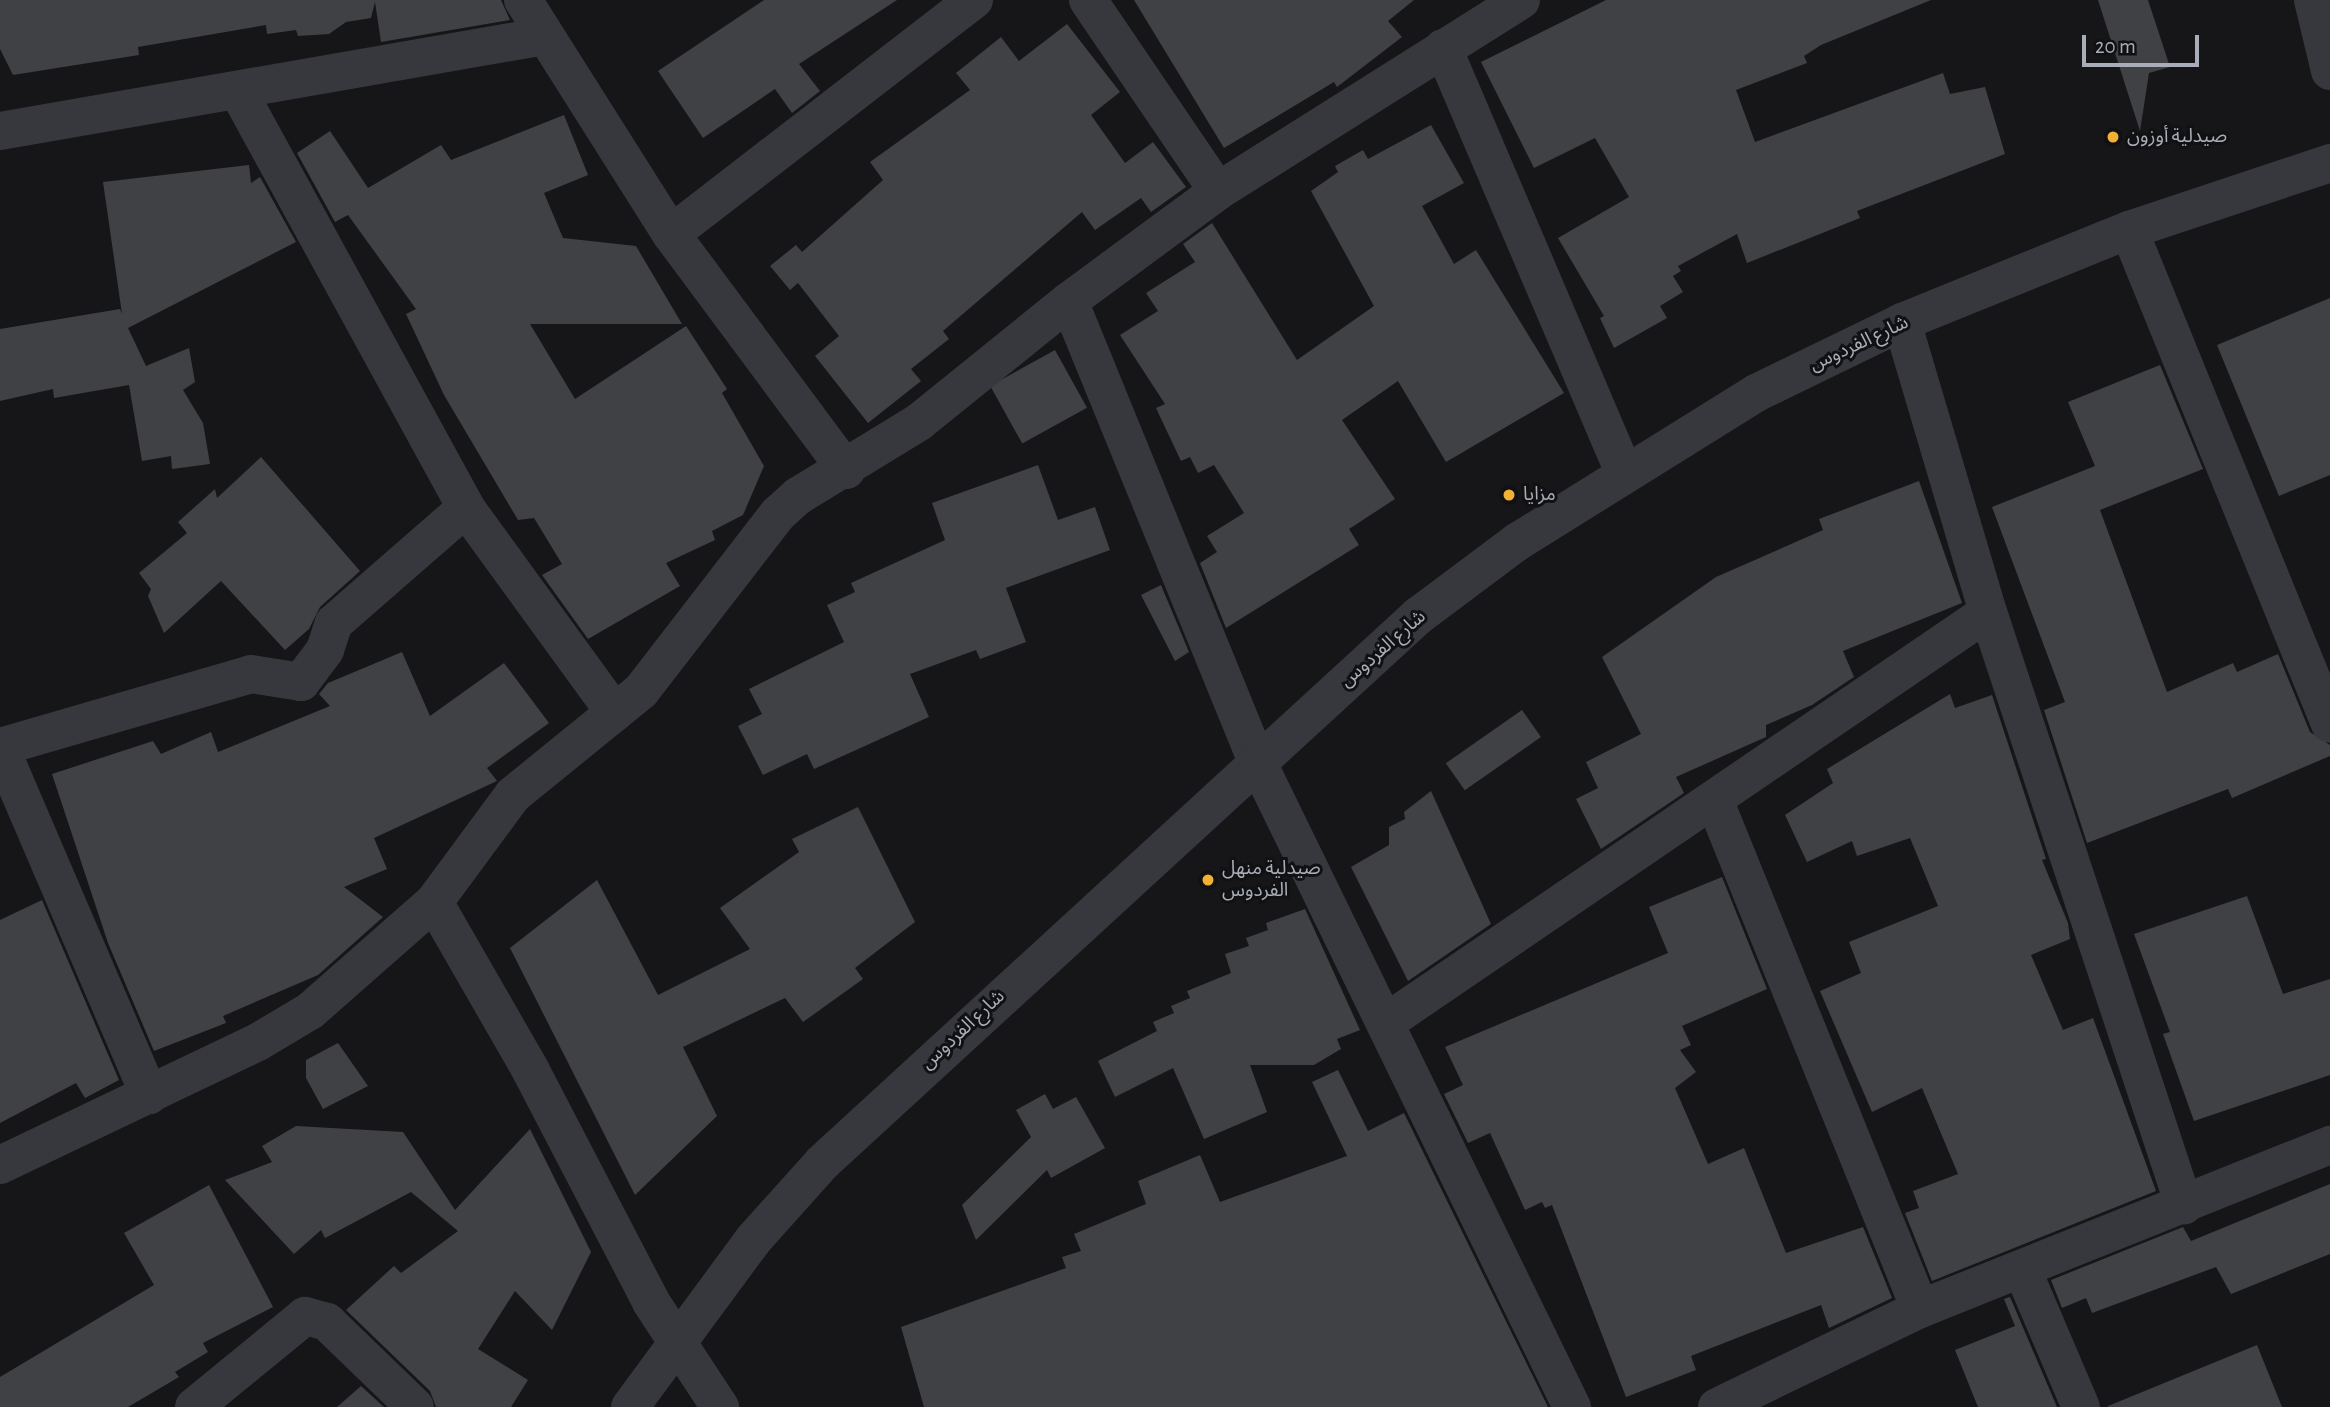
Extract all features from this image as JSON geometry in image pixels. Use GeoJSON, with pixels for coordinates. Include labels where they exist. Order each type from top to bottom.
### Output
{"type":"FeatureCollection","features":[{"type":"Feature","properties":{"kind":"street"},"geometry":{"type":"LineString","coordinates":[[523,0],[671,234],[846,470]]}},
{"type":"Feature","properties":{"kind":"street"},"geometry":{"type":"LineString","coordinates":[[671,234],[974,0]]}},
{"type":"Feature","properties":{"kind":"street"},"geometry":{"type":"LineString","coordinates":[[1088,0],[1218,191]]}},
{"type":"Feature","properties":{"kind":"street"},"geometry":{"type":"LineString","coordinates":[[0,1165],[149,1095],[310,1012],[434,902],[513,795],[615,713],[667,661],[778,514],[919,422],[1069,301],[1218,191],[1521,0]]}},
{"type":"Feature","properties":{"kind":"street"},"geometry":{"type":"LineString","coordinates":[[2313,0],[2330,71]]}},
{"type":"Feature","properties":{"kind":"street"},"geometry":{"type":"LineString","coordinates":[[0,131],[545,36]]}},
{"type":"Feature","properties":{"kind":"street"},"geometry":{"type":"LineString","coordinates":[[1443,48],[1623,471]]}},
{"type":"Feature","properties":{"kind":"street"},"geometry":{"type":"LineString","coordinates":[[238,91],[466,508],[615,713]]}},
{"type":"Feature","properties":{"kind":"street","name":"شارع الفردوس"},"geometry":{"type":"LineString","coordinates":[[630,1407],[675,1341],[753,1240],[822,1163],[1418,616],[1623,471],[1756,393],[1902,322],[2129,230],[2330,163]]}},
{"type":"Feature","properties":{"kind":"street"},"geometry":{"type":"LineString","coordinates":[[2129,230],[2330,724]]}},
{"type":"Feature","properties":{"kind":"street"},"geometry":{"type":"LineString","coordinates":[[1069,301],[1257,761],[1388,1021],[1572,1407]]}},
{"type":"Feature","properties":{"kind":"street"},"geometry":{"type":"LineString","coordinates":[[1902,322],[1987,612],[2184,1205]]}},
{"type":"Feature","properties":{"kind":"street"},"geometry":{"type":"LineString","coordinates":[[149,1095],[0,747],[251,674],[301,682],[326,650],[334,623],[466,508]]}},
{"type":"Feature","properties":{"kind":"street"},"geometry":{"type":"LineString","coordinates":[[1388,1021],[1714,802],[1987,612]]}},
{"type":"Feature","properties":{"kind":"street"},"geometry":{"type":"LineString","coordinates":[[1714,802],[1920,1309]]}},
{"type":"Feature","properties":{"kind":"street"},"geometry":{"type":"LineString","coordinates":[[434,902],[675,1341],[720,1407]]}},
{"type":"Feature","properties":{"kind":"street"},"geometry":{"type":"LineString","coordinates":[[1717,1407],[1920,1309],[2330,1145]]}},
{"type":"Feature","properties":{"kind":"street"},"geometry":{"type":"LineString","coordinates":[[2022,1269],[2081,1407]]}},
{"type":"Feature","properties":{"kind":"street"},"geometry":{"type":"LineString","coordinates":[[194,1407],[287,1325],[304,1316],[327,1322],[415,1407]]}},
{"type":"Feature","properties":{"kind":"building"},"geometry":{"type":"Polygon","coordinates":[[[0,0],[501,0],[510,20],[381,42],[375,2],[371,18],[346,22],[329,34],[298,36],[296,30],[267,34],[266,25],[138,47],[139,55],[13,75],[0,49],[0,0]]]}},
{"type":"Feature","properties":{"kind":"building"},"geometry":{"type":"Polygon","coordinates":[[[764,0],[897,0],[799,64],[820,91],[792,113],[775,89],[703,138],[658,71],[764,0]]]}},
{"type":"Feature","properties":{"kind":"building"},"geometry":{"type":"Polygon","coordinates":[[[1134,0],[1414,0],[1388,21],[1402,37],[1337,87],[1334,82],[1224,148],[1134,0]]]}},
{"type":"Feature","properties":{"kind":"building"},"geometry":{"type":"Polygon","coordinates":[[[1606,0],[1931,0],[1821,45],[1804,56],[1807,63],[1736,90],[1755,142],[1943,73],[1950,94],[1985,87],[2005,154],[1857,211],[1860,218],[1747,263],[1737,234],[1678,266],[1681,271],[1673,276],[1683,292],[1660,306],[1667,318],[1614,348],[1600,318],[1604,316],[1558,238],[1629,197],[1595,138],[1534,168],[1481,62],[1606,0]]]}},
{"type":"Feature","properties":{"kind":"building"},"geometry":{"type":"Polygon","coordinates":[[[2098,0],[2148,0],[2170,67],[2149,73],[2140,131],[2098,0]]]}},
{"type":"Feature","properties":{"kind":"building"},"geometry":{"type":"Polygon","coordinates":[[[1067,24],[1120,92],[1091,115],[1125,163],[1153,142],[1186,187],[1151,212],[1141,198],[1095,230],[1082,212],[943,331],[949,339],[911,369],[921,381],[868,423],[815,356],[839,336],[798,283],[790,290],[770,266],[796,245],[802,252],[883,180],[870,162],[970,90],[956,73],[1001,37],[1019,61],[1067,24]]]}},
{"type":"Feature","properties":{"kind":"building"},"geometry":{"type":"Polygon","coordinates":[[[564,115],[588,175],[544,193],[563,238],[636,246],[682,324],[530,324],[575,399],[686,326],[727,389],[722,393],[764,466],[743,515],[712,531],[715,540],[666,563],[680,586],[588,639],[542,575],[562,564],[534,518],[518,520],[444,395],[406,314],[416,309],[348,215],[335,222],[297,153],[330,131],[368,188],[441,145],[451,160],[564,115]]]}},
{"type":"Feature","properties":{"kind":"building"},"geometry":{"type":"Polygon","coordinates":[[[1431,125],[1464,183],[1422,206],[1454,264],[1476,250],[1564,393],[1446,462],[1398,381],[1342,420],[1395,499],[1349,529],[1359,545],[1226,628],[1200,563],[1217,552],[1207,536],[1244,513],[1214,465],[1198,473],[1190,457],[1181,461],[1156,408],[1165,404],[1120,335],[1158,311],[1146,293],[1195,262],[1183,244],[1212,223],[1297,360],[1374,306],[1311,191],[1338,172],[1335,166],[1363,150],[1368,159],[1431,125]]]}},
{"type":"Feature","properties":{"kind":"building"},"geometry":{"type":"Polygon","coordinates":[[[249,165],[251,183],[260,177],[296,242],[128,328],[146,366],[189,348],[195,382],[183,390],[203,423],[210,464],[172,469],[171,456],[142,461],[129,385],[54,398],[53,389],[0,401],[0,329],[120,309],[122,314],[103,182],[249,165]]]}},
{"type":"Feature","properties":{"kind":"building"},"geometry":{"type":"Polygon","coordinates":[[[2330,298],[2330,475],[2279,496],[2217,345],[2330,298]]]}},
{"type":"Feature","properties":{"kind":"building"},"geometry":{"type":"Polygon","coordinates":[[[1055,350],[1087,408],[1022,444],[990,386],[1055,350]]]}},
{"type":"Feature","properties":{"kind":"building"},"geometry":{"type":"Polygon","coordinates":[[[2160,365],[2203,469],[2100,510],[2167,692],[2233,663],[2237,672],[2278,654],[2310,732],[2330,745],[2330,756],[2232,798],[2228,789],[2087,843],[2044,710],[2065,702],[1992,507],[2095,466],[2068,402],[2160,365]]]}},
{"type":"Feature","properties":{"kind":"building"},"geometry":{"type":"Polygon","coordinates":[[[261,457],[360,571],[320,607],[309,629],[285,650],[221,581],[164,633],[148,596],[151,589],[139,573],[187,533],[178,522],[215,489],[217,498],[261,457]]]}},
{"type":"Feature","properties":{"kind":"building"},"geometry":{"type":"Polygon","coordinates":[[[1038,465],[1058,520],[1095,507],[1110,550],[1006,588],[1026,642],[980,659],[976,650],[910,674],[929,717],[814,769],[807,754],[763,775],[738,726],[762,714],[749,689],[844,642],[827,605],[855,592],[851,583],[945,540],[932,503],[1038,465]]]}},
{"type":"Feature","properties":{"kind":"building"},"geometry":{"type":"Polygon","coordinates":[[[1919,481],[1962,603],[1843,651],[1854,677],[1812,705],[1766,725],[1766,737],[1676,777],[1684,793],[1601,849],[1576,799],[1598,788],[1586,762],[1641,734],[1602,657],[1716,577],[1823,530],[1819,519],[1919,481]]]}},
{"type":"Feature","properties":{"kind":"building"},"geometry":{"type":"Polygon","coordinates":[[[1161,585],[1189,652],[1175,661],[1141,595],[1161,585]]]}},
{"type":"Feature","properties":{"kind":"building"},"geometry":{"type":"Polygon","coordinates":[[[402,652],[430,716],[504,663],[549,723],[487,768],[497,781],[374,838],[387,869],[344,887],[383,917],[318,975],[223,1016],[226,1023],[154,1051],[108,943],[52,774],[153,741],[161,754],[211,732],[218,752],[330,706],[319,694],[328,683],[402,652]]]}},
{"type":"Feature","properties":{"kind":"building"},"geometry":{"type":"Polygon","coordinates":[[[1950,694],[1955,708],[1992,695],[2046,859],[2042,860],[2068,923],[2070,939],[2031,955],[2063,1030],[2093,1018],[2156,1191],[1932,1281],[1905,1213],[1919,1208],[1913,1191],[1958,1174],[1922,1088],[1872,1112],[1820,991],[1861,973],[1849,942],[1938,906],[1910,838],[1857,856],[1852,841],[1807,862],[1785,815],[1833,783],[1827,769],[1950,694]]]}},
{"type":"Feature","properties":{"kind":"building"},"geometry":{"type":"Polygon","coordinates":[[[1522,710],[1541,737],[1465,790],[1446,763],[1522,710]]]}},
{"type":"Feature","properties":{"kind":"building"},"geometry":{"type":"Polygon","coordinates":[[[1431,791],[1491,924],[1408,981],[1351,867],[1389,845],[1389,827],[1405,819],[1404,812],[1431,791]]]}},
{"type":"Feature","properties":{"kind":"building"},"geometry":{"type":"Polygon","coordinates":[[[858,807],[915,922],[855,968],[863,979],[803,1022],[785,998],[683,1047],[717,1116],[635,1195],[510,948],[597,880],[658,995],[750,949],[720,908],[799,852],[792,839],[858,807]]]}},
{"type":"Feature","properties":{"kind":"building"},"geometry":{"type":"Polygon","coordinates":[[[1722,877],[1767,989],[1682,1026],[1691,1045],[1680,1050],[1696,1072],[1675,1088],[1708,1164],[1744,1148],[1786,1253],[1863,1227],[1892,1298],[1829,1328],[1821,1305],[1691,1356],[1696,1370],[1626,1397],[1552,1205],[1545,1208],[1542,1202],[1525,1210],[1490,1133],[1468,1143],[1444,1094],[1463,1085],[1445,1047],[1668,953],[1649,907],[1722,877]]]}},
{"type":"Feature","properties":{"kind":"building"},"geometry":{"type":"Polygon","coordinates":[[[2247,896],[2283,994],[2330,979],[2330,1075],[2194,1121],[2163,1034],[2170,1032],[2134,934],[2247,896]]]}},
{"type":"Feature","properties":{"kind":"building"},"geometry":{"type":"Polygon","coordinates":[[[42,900],[119,1080],[85,1098],[76,1083],[0,1123],[0,920],[42,900]]]}},
{"type":"Feature","properties":{"kind":"building"},"geometry":{"type":"Polygon","coordinates":[[[1305,909],[1360,1030],[1337,1039],[1341,1049],[1314,1065],[1250,1065],[1267,1112],[1204,1139],[1173,1068],[1115,1097],[1098,1061],[1157,1031],[1153,1022],[1174,1013],[1171,1006],[1190,998],[1187,991],[1231,973],[1225,954],[1249,946],[1246,938],[1268,930],[1266,923],[1305,909]]]}},
{"type":"Feature","properties":{"kind":"building"},"geometry":{"type":"Polygon","coordinates":[[[338,1043],[368,1086],[323,1109],[306,1078],[306,1060],[338,1043]]]}},
{"type":"Feature","properties":{"kind":"building"},"geometry":{"type":"Polygon","coordinates":[[[1338,1070],[1368,1131],[1404,1113],[1548,1407],[924,1407],[901,1327],[1066,1268],[1062,1257],[1081,1251],[1074,1234],[1146,1204],[1138,1181],[1200,1155],[1220,1202],[1347,1156],[1312,1082],[1338,1070]]]}},
{"type":"Feature","properties":{"kind":"building"},"geometry":{"type":"Polygon","coordinates":[[[1045,1094],[1053,1109],[1076,1097],[1105,1148],[1051,1178],[1047,1170],[976,1240],[962,1205],[1031,1137],[1016,1110],[1045,1094]]]}},
{"type":"Feature","properties":{"kind":"building"},"geometry":{"type":"Polygon","coordinates":[[[296,1126],[403,1132],[455,1210],[530,1129],[591,1252],[552,1330],[515,1291],[478,1349],[528,1380],[511,1407],[436,1407],[430,1391],[346,1310],[394,1266],[401,1273],[458,1231],[411,1192],[325,1238],[321,1230],[294,1254],[225,1180],[272,1162],[262,1146],[296,1126]]]}},
{"type":"Feature","properties":{"kind":"building"},"geometry":{"type":"Polygon","coordinates":[[[2330,1184],[2330,1254],[2231,1294],[2216,1267],[2092,1313],[2086,1298],[2062,1308],[2051,1280],[2183,1227],[2191,1241],[2330,1184]]]}},
{"type":"Feature","properties":{"kind":"building"},"geometry":{"type":"Polygon","coordinates":[[[209,1185],[273,1307],[203,1343],[208,1352],[175,1372],[179,1377],[128,1407],[0,1407],[0,1377],[154,1285],[124,1233],[209,1185]]]}},
{"type":"Feature","properties":{"kind":"building"},"geometry":{"type":"Polygon","coordinates":[[[2010,1297],[2057,1407],[1978,1407],[1955,1350],[2015,1326],[2004,1299],[2010,1297]]]}},
{"type":"Feature","properties":{"kind":"building"},"geometry":{"type":"Polygon","coordinates":[[[2257,1345],[2282,1407],[2108,1407],[2108,1406],[2257,1345]]]}},
{"type":"Feature","properties":{"kind":"building"},"geometry":{"type":"Polygon","coordinates":[[[361,1386],[384,1407],[337,1407],[361,1386]]]}},
{"type":"Feature","properties":{"kind":"place","name":"صيدلية أوزون"},"geometry":{"type":"Point","coordinates":[2113,137]}},
{"type":"Feature","properties":{"kind":"place","name":"مزايا"},"geometry":{"type":"Point","coordinates":[1509,495]}},
{"type":"Feature","properties":{"kind":"place","name":"صيدلية منهل الفردوس"},"geometry":{"type":"Point","coordinates":[1208,880]}}]}
